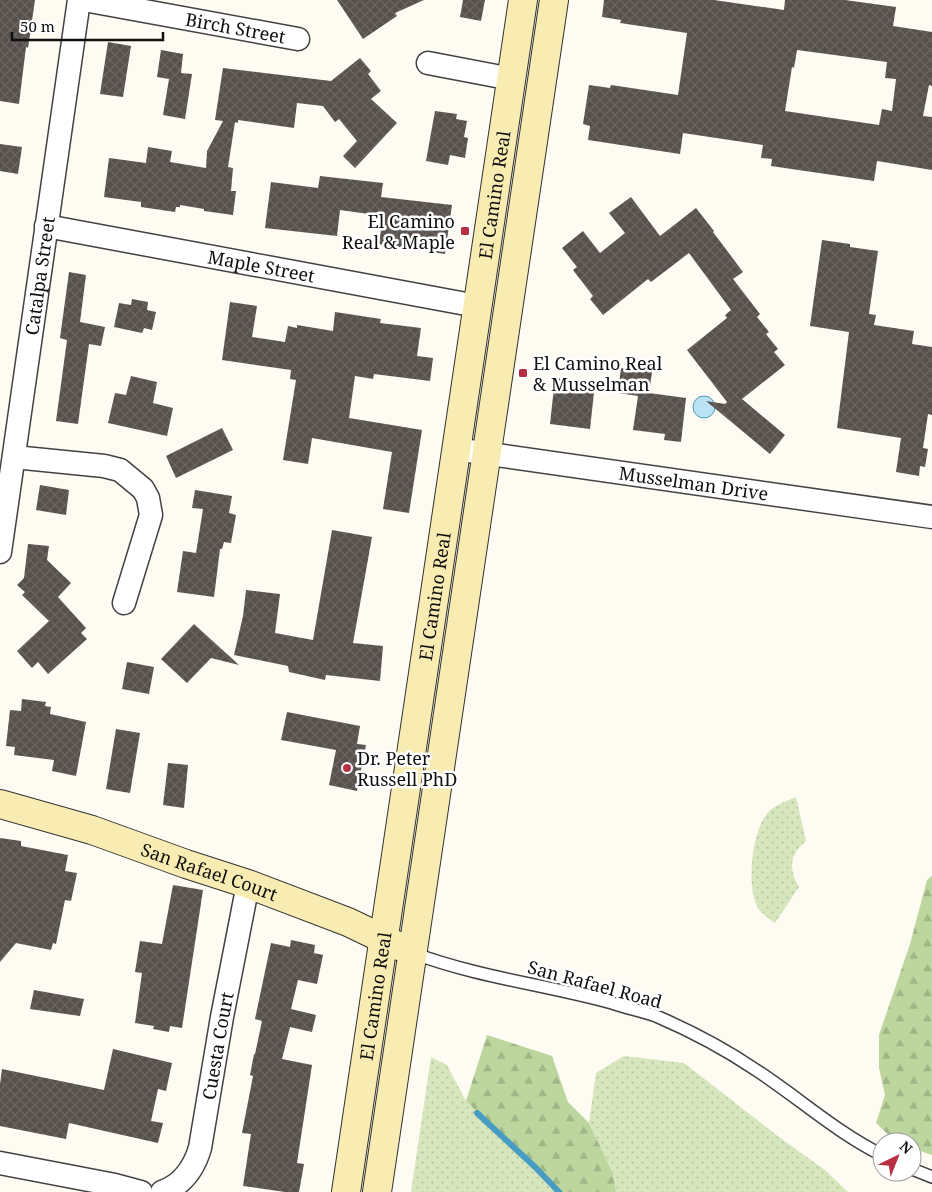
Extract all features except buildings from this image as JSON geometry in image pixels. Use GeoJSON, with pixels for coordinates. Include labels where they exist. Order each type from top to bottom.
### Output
{"type":"FeatureCollection","features":[{"type":"Feature","properties":{"kind":"main road","name":"El Camino Real"},"geometry":{"type":"LineString","coordinates":[[346,1192],[523,0]]}},
{"type":"Feature","properties":{"kind":"main road","name":"El Camino Real"},"geometry":{"type":"LineString","coordinates":[[377,1192],[554,0]]}},
{"type":"Feature","properties":{"kind":"main road","name":"San Rafael Court"},"geometry":{"type":"LineString","coordinates":[[0,804],[92,830],[248,884],[348,922],[413,953]]}},
{"type":"Feature","properties":{"kind":"street","name":"Catalpa Street"},"geometry":{"type":"LineString","coordinates":[[0,552],[79,0]]}},
{"type":"Feature","properties":{"kind":"street","name":"Birch Street"},"geometry":{"type":"LineString","coordinates":[[84,0],[298,39]]}},
{"type":"Feature","properties":{"kind":"street"},"geometry":{"type":"LineString","coordinates":[[428,63],[512,79]]}},
{"type":"Feature","properties":{"kind":"street","name":"Maple Street"},"geometry":{"type":"LineString","coordinates":[[46,226],[477,306]]}},
{"type":"Feature","properties":{"kind":"street","name":"Musselman Drive"},"geometry":{"type":"LineString","coordinates":[[455,449],[932,517]]}},
{"type":"Feature","properties":{"kind":"street"},"geometry":{"type":"LineString","coordinates":[[14,457],[104,466],[120,470],[143,489],[148,498],[151,515],[124,603]]}},
{"type":"Feature","properties":{"kind":"street","name":"Cuesta Court"},"geometry":{"type":"LineString","coordinates":[[162,1192],[170,1189],[184,1177],[196,1162],[200,1148],[248,884]]}},
{"type":"Feature","properties":{"kind":"street"},"geometry":{"type":"LineString","coordinates":[[0,1163],[115,1185],[141,1192]]}},
{"type":"Feature","properties":{"kind":"lane","name":"San Rafael Road"},"geometry":{"type":"LineString","coordinates":[[413,953],[444,964],[598,999],[654,1016],[707,1040],[757,1070],[860,1144],[872,1151]]}},
{"type":"Feature","properties":{"kind":"green space"},"geometry":{"type":"Polygon","coordinates":[[[796,797],[806,841],[797,851],[792,862],[793,874],[799,887],[775,923],[758,908],[754,899],[751,875],[756,837],[764,818],[770,810],[796,797]]]}},
{"type":"Feature","properties":{"kind":"green space"},"geometry":{"type":"Polygon","coordinates":[[[932,876],[932,1155],[922,1152],[922,1132],[886,1132],[876,1123],[885,1095],[879,1068],[879,1035],[910,944],[927,880],[932,876]]]}},
{"type":"Feature","properties":{"kind":"green space"},"geometry":{"type":"Polygon","coordinates":[[[487,1035],[552,1056],[568,1102],[589,1123],[613,1173],[616,1192],[559,1192],[466,1101],[487,1035]]]}},
{"type":"Feature","properties":{"kind":"green space"},"geometry":{"type":"Polygon","coordinates":[[[624,1056],[684,1063],[779,1137],[825,1170],[848,1192],[616,1192],[613,1173],[589,1123],[596,1073],[624,1056]]]}},
{"type":"Feature","properties":{"kind":"green space"},"geometry":{"type":"Polygon","coordinates":[[[431,1057],[447,1065],[466,1101],[559,1192],[411,1192],[431,1057]]]}},
{"type":"Feature","properties":{"kind":"water"},"geometry":{"type":"Polygon","coordinates":[[[704,396],[712,399],[715,407],[712,415],[704,418],[696,415],[693,407],[696,399],[704,396]]]}},
{"type":"Feature","properties":{"kind":"waterway"},"geometry":{"type":"LineString","coordinates":[[477,1113],[559,1192]]}},
{"type":"Feature","properties":{"kind":"place","name":"El Camino Real & Maple"},"geometry":{"type":"Point","coordinates":[465,231]}},
{"type":"Feature","properties":{"kind":"place","name":"El Camino Real & Musselman"},"geometry":{"type":"Point","coordinates":[523,373]}},
{"type":"Feature","properties":{"kind":"place","name":"Dr. Peter Russell PhD"},"geometry":{"type":"Point","coordinates":[347,768]}}]}
